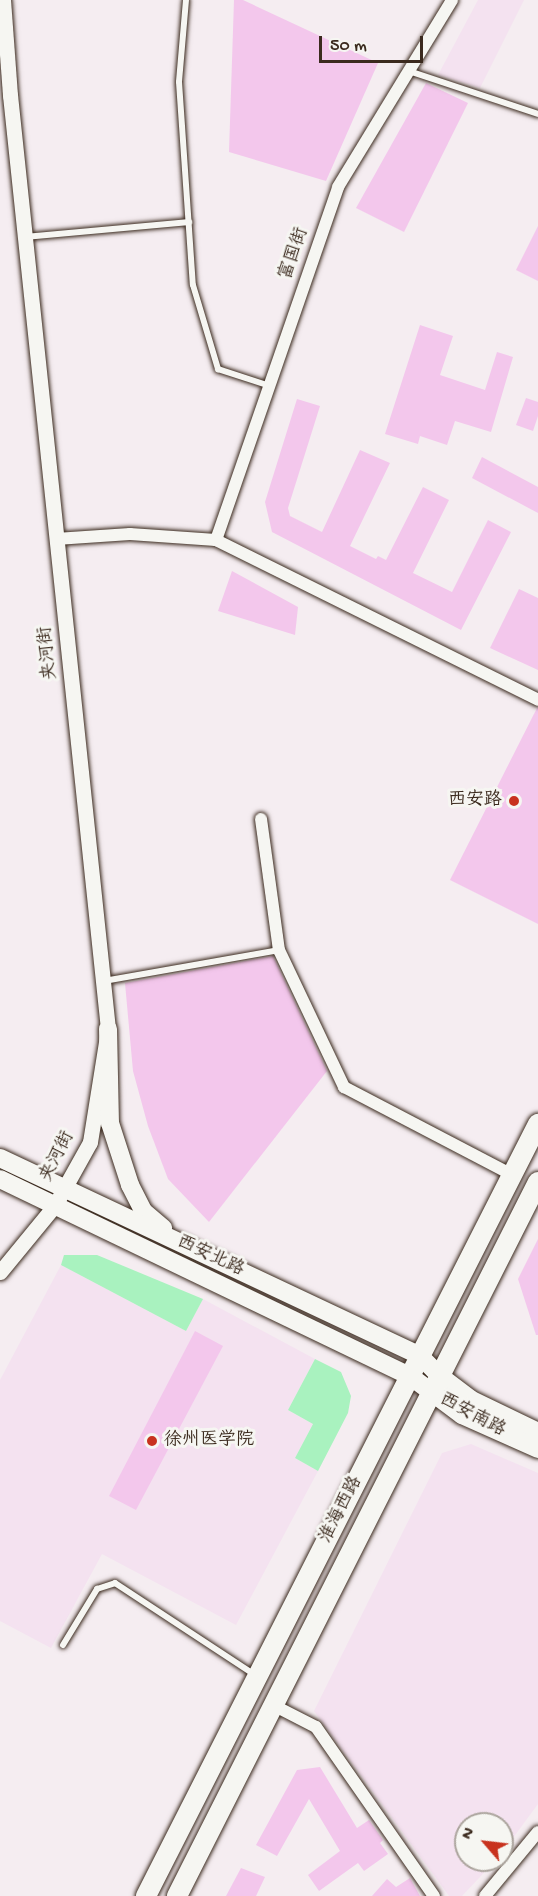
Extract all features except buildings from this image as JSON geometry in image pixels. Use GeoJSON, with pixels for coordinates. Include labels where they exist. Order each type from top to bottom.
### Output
{"type":"FeatureCollection","features":[{"type":"Feature","properties":{"kind":"main road"},"geometry":{"type":"LineString","coordinates":[[108,1029],[110,1123],[130,1185],[144,1212],[180,1243]]}},
{"type":"Feature","properties":{"kind":"main road","name":"淮海西路"},"geometry":{"type":"LineString","coordinates":[[146,1896],[538,1124]]}},
{"type":"Feature","properties":{"kind":"main road","name":"西安北路"},"geometry":{"type":"LineString","coordinates":[[0,1158],[420,1356]]}},
{"type":"Feature","properties":{"kind":"main road","name":"西安北路"},"geometry":{"type":"LineString","coordinates":[[0,1179],[410,1376]]}},
{"type":"Feature","properties":{"kind":"main road","name":"淮海西路"},"geometry":{"type":"LineString","coordinates":[[177,1896],[538,1182]]}},
{"type":"Feature","properties":{"kind":"main road","name":"西安南路"},"geometry":{"type":"LineString","coordinates":[[420,1356],[435,1385],[462,1415],[538,1449]]}},
{"type":"Feature","properties":{"kind":"main road","name":"西安南路"},"geometry":{"type":"LineString","coordinates":[[410,1376],[470,1399],[538,1432]]}},
{"type":"Feature","properties":{"kind":"street","name":"夹河街"},"geometry":{"type":"LineString","coordinates":[[0,1272],[55,1204],[90,1142],[108,1029],[25,237],[5,96],[3,0]]}},
{"type":"Feature","properties":{"kind":"street","name":"富国街"},"geometry":{"type":"LineString","coordinates":[[216,540],[338,187],[452,0]]}},
{"type":"Feature","properties":{"kind":"street"},"geometry":{"type":"LineString","coordinates":[[57,538],[130,534],[216,540],[538,700]]}},
{"type":"Feature","properties":{"kind":"street"},"geometry":{"type":"LineString","coordinates":[[261,819],[279,950],[344,1087],[512,1175]]}},
{"type":"Feature","properties":{"kind":"street"},"geometry":{"type":"LineString","coordinates":[[273,1705],[316,1728],[434,1896]]}},
{"type":"Feature","properties":{"kind":"street"},"geometry":{"type":"LineString","coordinates":[[485,1896],[538,1832]]}},
{"type":"Feature","properties":{"kind":"lane"},"geometry":{"type":"LineString","coordinates":[[186,0],[179,82],[194,285],[218,369],[270,386]]}},
{"type":"Feature","properties":{"kind":"lane"},"geometry":{"type":"LineString","coordinates":[[409,71],[538,114]]}},
{"type":"Feature","properties":{"kind":"lane"},"geometry":{"type":"LineString","coordinates":[[25,237],[189,222]]}},
{"type":"Feature","properties":{"kind":"lane"},"geometry":{"type":"LineString","coordinates":[[103,981],[279,950]]}},
{"type":"Feature","properties":{"kind":"lane"},"geometry":{"type":"LineString","coordinates":[[63,1645],[97,1589],[115,1583],[258,1677]]}},
{"type":"Feature","properties":{"kind":"shaded area"},"geometry":{"type":"Polygon","coordinates":[[[478,0],[524,0],[480,88],[438,75],[478,0]]]}},
{"type":"Feature","properties":{"kind":"shaded area","name":"徐州医学院"},"geometry":{"type":"Polygon","coordinates":[[[61,1265],[186,1331],[203,1299],[315,1359],[288,1410],[313,1424],[295,1458],[318,1471],[236,1625],[102,1554],[51,1648],[0,1621],[0,1380],[61,1265]]]}},
{"type":"Feature","properties":{"kind":"shaded area"},"geometry":{"type":"Polygon","coordinates":[[[471,1444],[538,1473],[538,1804],[514,1837],[514,1812],[454,1812],[454,1872],[485,1872],[462,1896],[449,1896],[314,1711],[442,1453],[471,1444]]]}},
{"type":"Feature","properties":{"kind":"green space"},"geometry":{"type":"Polygon","coordinates":[[[64,1255],[97,1255],[203,1299],[186,1331],[61,1265],[64,1255]]]}},
{"type":"Feature","properties":{"kind":"green space"},"geometry":{"type":"Polygon","coordinates":[[[315,1359],[341,1372],[351,1396],[348,1413],[318,1471],[295,1458],[313,1424],[288,1410],[315,1359]]]}},
{"type":"Feature","properties":{"kind":"place","name":"西安路"},"geometry":{"type":"Point","coordinates":[514,801]}},
{"type":"Feature","properties":{"kind":"place","name":"徐州医学院"},"geometry":{"type":"Point","coordinates":[152,1441]}}]}
